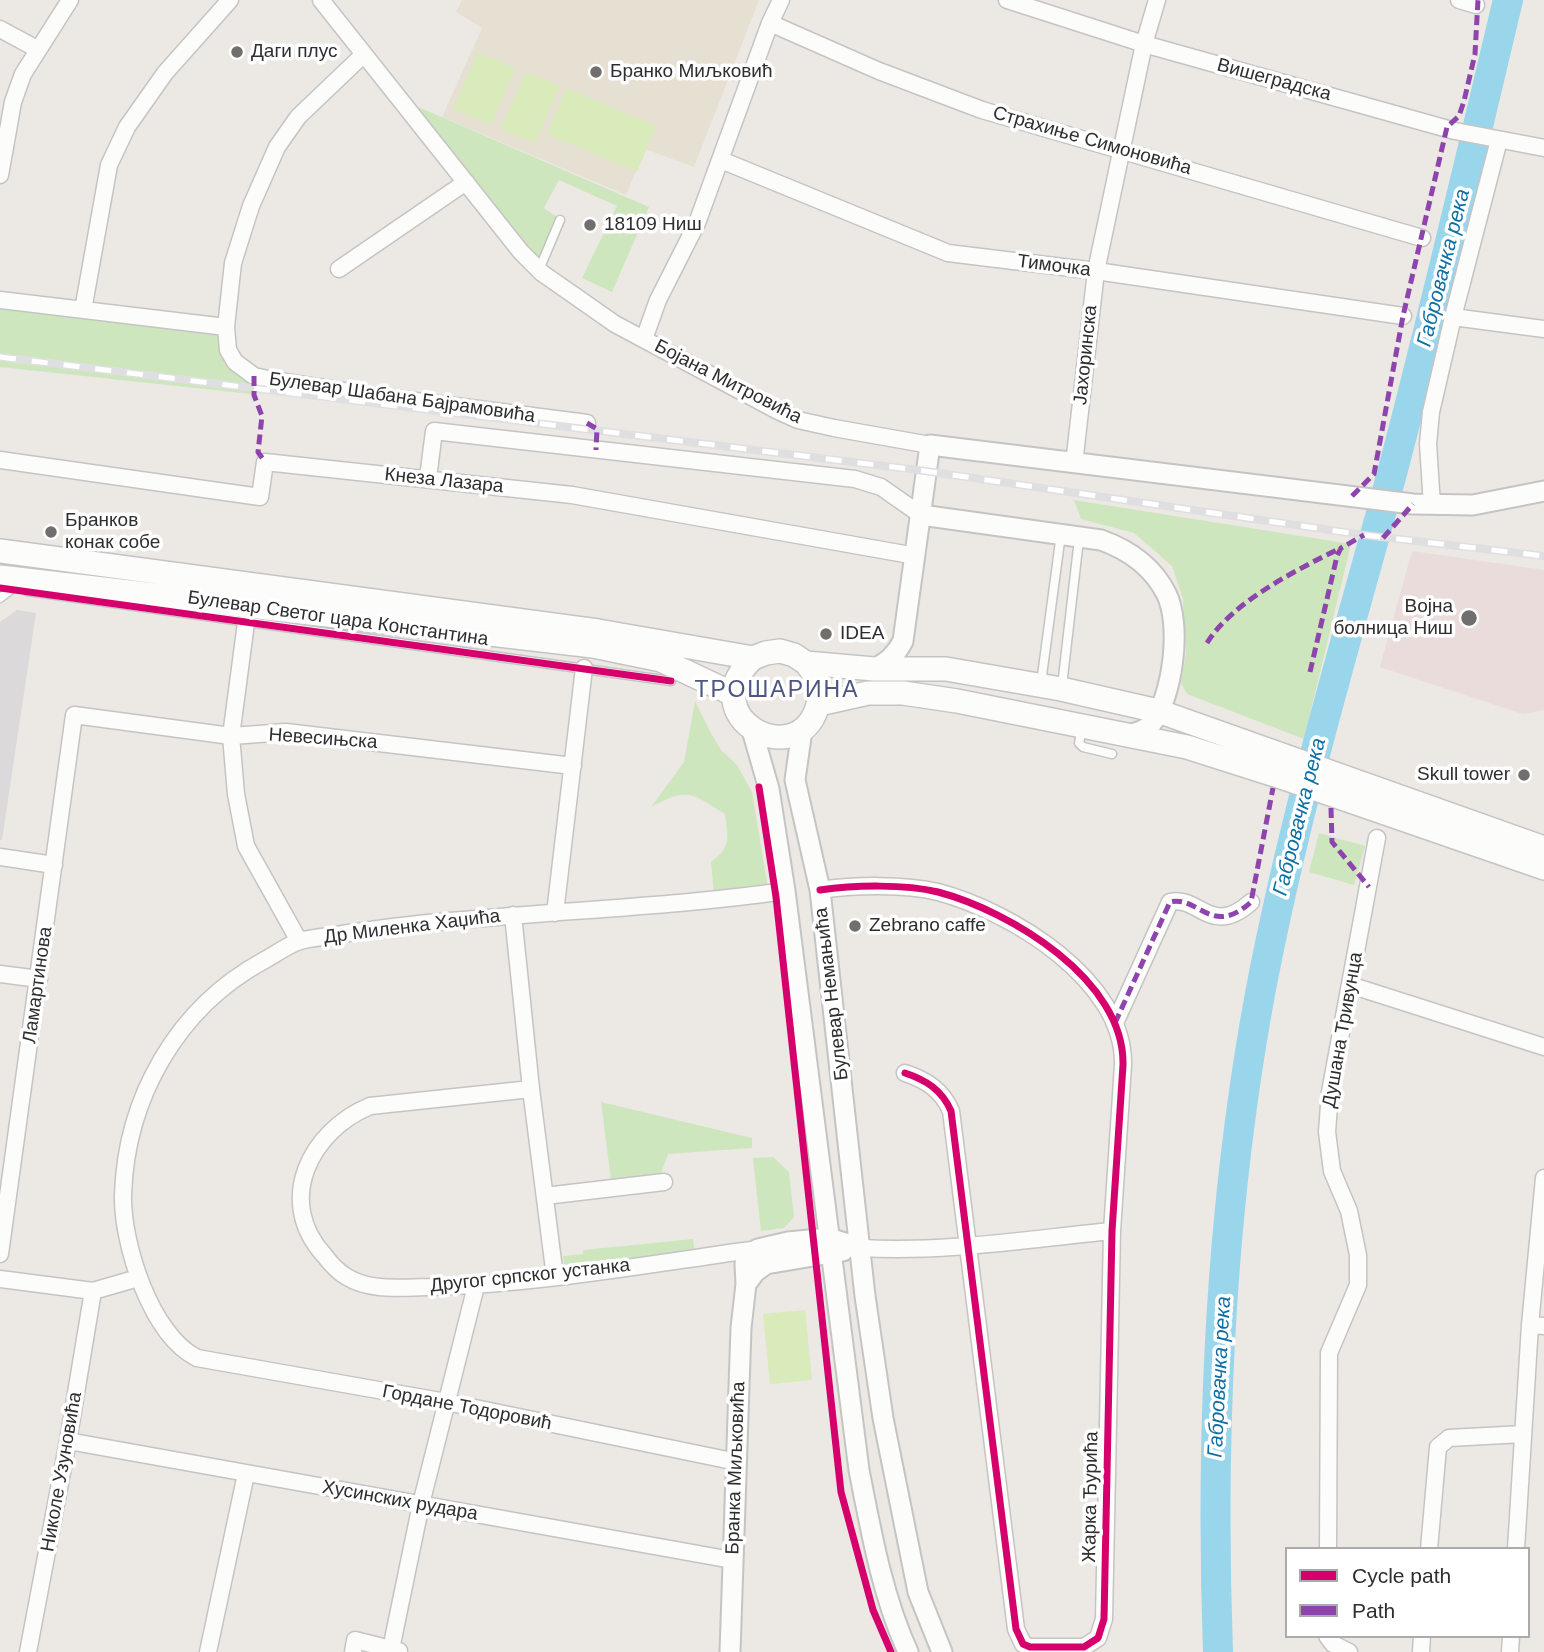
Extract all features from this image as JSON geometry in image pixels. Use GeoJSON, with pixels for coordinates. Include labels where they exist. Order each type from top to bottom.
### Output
{"type":"FeatureCollection","features":[{"type":"Feature","properties":{"kind":"main road","name":"Булевар Светог цара Константина"},"geometry":{"type":"LineString","coordinates":[[0,551],[598,631],[753,658],[780,651],[794,655],[806,663],[874,669],[946,669],[1051,687],[1158,711],[1284,767]]}},
{"type":"Feature","properties":{"kind":"main road","name":"Булевар Светог цара Константина"},"geometry":{"type":"LineString","coordinates":[[12,582],[593,646],[662,660],[733,694]]}},
{"type":"Feature","properties":{"kind":"main road"},"geometry":{"type":"LineString","coordinates":[[753,658],[736,680],[733,694],[735,708],[752,730],[777,738],[802,730],[819,704],[818,682],[806,663]]}},
{"type":"Feature","properties":{"kind":"main road"},"geometry":{"type":"LineString","coordinates":[[819,704],[868,693],[902,693],[957,701],[1284,767],[1544,868]]}},
{"type":"Feature","properties":{"kind":"main road"},"geometry":{"type":"LineString","coordinates":[[1330,784],[1544,848]]}},
{"type":"Feature","properties":{"kind":"street"},"geometry":{"type":"LineString","coordinates":[[0,175],[13,102],[23,74],[70,0]]}},
{"type":"Feature","properties":{"kind":"street"},"geometry":{"type":"LineString","coordinates":[[83,310],[108,165],[127,127],[166,73],[230,0]]}},
{"type":"Feature","properties":{"kind":"street","name":"Бојана Митровића"},"geometry":{"type":"LineString","coordinates":[[321,0],[539,270],[615,324],[798,420],[930,445],[1432,505],[1481,504],[1544,491]]}},
{"type":"Feature","properties":{"kind":"street"},"geometry":{"type":"LineString","coordinates":[[644,339],[658,300],[697,223],[770,23],[781,0]]}},
{"type":"Feature","properties":{"kind":"street","name":"Вишеградска"},"geometry":{"type":"LineString","coordinates":[[1007,0],[1144,44],[1455,131],[1544,148]]}},
{"type":"Feature","properties":{"kind":"street","name":"Јахоринска"},"geometry":{"type":"LineString","coordinates":[[1074,464],[1096,271],[1144,44],[1157,0]]}},
{"type":"Feature","properties":{"kind":"street"},"geometry":{"type":"LineString","coordinates":[[1459,0],[1476,5]]}},
{"type":"Feature","properties":{"kind":"street","name":"Страхиње Симоновића"},"geometry":{"type":"LineString","coordinates":[[770,23],[879,71],[982,110],[1422,239]]}},
{"type":"Feature","properties":{"kind":"street"},"geometry":{"type":"LineString","coordinates":[[0,29],[37,49]]}},
{"type":"Feature","properties":{"kind":"street"},"geometry":{"type":"LineString","coordinates":[[0,300],[226,327],[233,264],[251,206],[277,147],[298,117],[364,54]]}},
{"type":"Feature","properties":{"kind":"street"},"geometry":{"type":"LineString","coordinates":[[1432,505],[1428,462],[1429,428],[1493,139]]}},
{"type":"Feature","properties":{"kind":"street","name":"Тимочка"},"geometry":{"type":"LineString","coordinates":[[721,160],[948,253],[1096,271],[1403,316]]}},
{"type":"Feature","properties":{"kind":"street"},"geometry":{"type":"LineString","coordinates":[[339,269],[466,181]]}},
{"type":"Feature","properties":{"kind":"street"},"geometry":{"type":"LineString","coordinates":[[1453,317],[1544,329]]}},
{"type":"Feature","properties":{"kind":"street","name":"Булевар Шабана Бајрамовића"},"geometry":{"type":"LineString","coordinates":[[226,327],[228,350],[235,362],[254,376],[369,396],[587,423]]}},
{"type":"Feature","properties":{"kind":"street"},"geometry":{"type":"LineString","coordinates":[[428,478],[434,431],[855,479],[881,487],[921,515],[1101,540],[1122,548],[1142,562],[1168,596],[1175,621],[1176,639],[1166,688],[1158,711],[1143,731],[1128,735]]}},
{"type":"Feature","properties":{"kind":"street"},"geometry":{"type":"LineString","coordinates":[[874,669],[898,652],[904,641],[930,445]]}},
{"type":"Feature","properties":{"kind":"street","name":"Кнеза Лазара"},"geometry":{"type":"LineString","coordinates":[[0,460],[260,497],[265,462],[428,478],[585,498],[916,556]]}},
{"type":"Feature","properties":{"kind":"street"},"geometry":{"type":"LineString","coordinates":[[246,623],[231,736],[236,794],[246,846],[299,941]]}},
{"type":"Feature","properties":{"kind":"street"},"geometry":{"type":"LineString","coordinates":[[555,913],[584,668]]}},
{"type":"Feature","properties":{"kind":"street","name":"Невесињска"},"geometry":{"type":"LineString","coordinates":[[74,715],[231,736],[286,732],[573,766]]}},
{"type":"Feature","properties":{"kind":"street","name":"Ламартинова"},"geometry":{"type":"LineString","coordinates":[[0,1254],[74,715]]}},
{"type":"Feature","properties":{"kind":"street","name":"Булевар Немањића"},"geometry":{"type":"LineString","coordinates":[[752,730],[769,789],[785,891],[824,1244],[859,1470],[875,1551],[893,1615],[908,1652]]}},
{"type":"Feature","properties":{"kind":"street","name":"Булевар Немањића"},"geometry":{"type":"LineString","coordinates":[[802,730],[795,780],[820,890],[865,1296],[881,1405],[918,1592],[942,1652]]}},
{"type":"Feature","properties":{"kind":"street","name":"Душана Тривунца"},"geometry":{"type":"LineString","coordinates":[[1328,1547],[1329,1353],[1358,1285],[1358,1255],[1349,1210],[1332,1171],[1327,1132],[1330,1092],[1377,838]]}},
{"type":"Feature","properties":{"kind":"street"},"geometry":{"type":"LineString","coordinates":[[0,857],[54,865]]}},
{"type":"Feature","properties":{"kind":"street","name":"Жарка Ђурића"},"geometry":{"type":"LineString","coordinates":[[820,890],[919,889],[986,908],[1023,928],[1069,964],[1097,992],[1115,1023],[1123,1052],[1112,1231],[1104,1619],[1098,1638],[1084,1647],[1030,1647],[1023,1644],[1016,1629],[951,1111],[946,1098],[934,1087],[905,1073]]}},
{"type":"Feature","properties":{"kind":"street","name":"Др Миленка Хаџића"},"geometry":{"type":"LineString","coordinates":[[197,1358],[182,1348],[161,1321],[138,1278],[127,1242],[123,1206],[124,1174],[140,1105],[159,1063],[180,1030],[207,999],[251,967],[299,941],[405,925],[785,891]]}},
{"type":"Feature","properties":{"kind":"street"},"geometry":{"type":"LineString","coordinates":[[1115,1023],[1170,902],[1175,900],[1211,915],[1225,916],[1239,912],[1251,902]]}},
{"type":"Feature","properties":{"kind":"street"},"geometry":{"type":"LineString","coordinates":[[513,915],[531,1089],[555,1277]]}},
{"type":"Feature","properties":{"kind":"street"},"geometry":{"type":"LineString","coordinates":[[0,974],[39,979]]}},
{"type":"Feature","properties":{"kind":"street"},"geometry":{"type":"LineString","coordinates":[[1350,985],[1544,1047]]}},
{"type":"Feature","properties":{"kind":"street","name":"Другог српског устанка"},"geometry":{"type":"LineString","coordinates":[[531,1089],[370,1106],[353,1113],[317,1146],[300,1197],[302,1219],[319,1250],[348,1278],[370,1286],[389,1288],[476,1286],[758,1249]]}},
{"type":"Feature","properties":{"kind":"street"},"geometry":{"type":"LineString","coordinates":[[1516,1547],[1523,1434],[1537,1325],[1544,1178]]}},
{"type":"Feature","properties":{"kind":"street"},"geometry":{"type":"LineString","coordinates":[[545,1196],[664,1182]]}},
{"type":"Feature","properties":{"kind":"street"},"geometry":{"type":"LineString","coordinates":[[758,1249],[824,1244],[894,1249],[1112,1231]]}},
{"type":"Feature","properties":{"kind":"street"},"geometry":{"type":"LineString","coordinates":[[746,1284],[755,1272],[766,1264],[824,1244]]}},
{"type":"Feature","properties":{"kind":"street","name":"Бранка Миљковића"},"geometry":{"type":"LineString","coordinates":[[730,1652],[745,1264],[758,1249]]}},
{"type":"Feature","properties":{"kind":"street"},"geometry":{"type":"LineString","coordinates":[[0,1279],[93,1291],[138,1278]]}},
{"type":"Feature","properties":{"kind":"street"},"geometry":{"type":"LineString","coordinates":[[354,1646],[396,1651],[421,1504],[476,1286]]}},
{"type":"Feature","properties":{"kind":"street","name":"Николе Узуновића"},"geometry":{"type":"LineString","coordinates":[[28,1652],[93,1291]]}},
{"type":"Feature","properties":{"kind":"street","name":"Гордане Тодоровић"},"geometry":{"type":"LineString","coordinates":[[197,1358],[446,1402],[737,1462]]}},
{"type":"Feature","properties":{"kind":"street"},"geometry":{"type":"LineString","coordinates":[[1429,1547],[1438,1447],[1449,1438],[1523,1434]]}},
{"type":"Feature","properties":{"kind":"street","name":"Хусинских рудара"},"geometry":{"type":"LineString","coordinates":[[68,1441],[732,1560]]}},
{"type":"Feature","properties":{"kind":"street"},"geometry":{"type":"LineString","coordinates":[[208,1652],[246,1474]]}},
{"type":"Feature","properties":{"kind":"street"},"geometry":{"type":"LineString","coordinates":[[1328,1638],[1333,1644],[1349,1652]]}},
{"type":"Feature","properties":{"kind":"lane"},"geometry":{"type":"LineString","coordinates":[[539,270],[561,220]]}},
{"type":"Feature","properties":{"kind":"lane"},"geometry":{"type":"LineString","coordinates":[[1051,687],[1070,535]]}},
{"type":"Feature","properties":{"kind":"lane"},"geometry":{"type":"LineString","coordinates":[[1051,687],[1070,535]]}},
{"type":"Feature","properties":{"kind":"lane"},"geometry":{"type":"LineString","coordinates":[[0,598],[12,582]]}},
{"type":"Feature","properties":{"kind":"lane","name":"Булевар Светог цара Константина"},"geometry":{"type":"LineString","coordinates":[[0,588],[12,582],[246,623],[671,681]]}},
{"type":"Feature","properties":{"kind":"lane"},"geometry":{"type":"LineString","coordinates":[[1083,726],[1079,743],[1083,747],[1112,754]]}},
{"type":"Feature","properties":{"kind":"shaded area","name":"Бранко Миљковић"},"geometry":{"type":"Polygon","coordinates":[[[462,0],[759,0],[694,167],[645,149],[626,195],[442,117],[482,28],[456,12],[462,0]]]}},
{"type":"Feature","properties":{"kind":"shaded area","name":"Војна болница Ниш"},"geometry":{"type":"Polygon","coordinates":[[[1412,551],[1544,570],[1544,710],[1523,714],[1380,667],[1412,551]]]}},
{"type":"Feature","properties":{"kind":"shaded area"},"geometry":{"type":"Polygon","coordinates":[[[17,610],[36,613],[0,840],[0,622],[17,610]]]}},
{"type":"Feature","properties":{"kind":"green space"},"geometry":{"type":"Polygon","coordinates":[[[477,53],[515,68],[491,125],[453,109],[477,53]]]}},
{"type":"Feature","properties":{"kind":"green space"},"geometry":{"type":"Polygon","coordinates":[[[526,72],[560,86],[535,143],[501,129],[526,72]]]}},
{"type":"Feature","properties":{"kind":"green space"},"geometry":{"type":"Polygon","coordinates":[[[566,88],[656,126],[637,172],[547,134],[566,88]]]}},
{"type":"Feature","properties":{"kind":"green space"},"geometry":{"type":"Polygon","coordinates":[[[416,106],[649,207],[612,292],[582,278],[617,206],[559,180],[544,208],[557,217],[539,257],[525,245],[420,118],[416,106]]]}},
{"type":"Feature","properties":{"kind":"green space"},"geometry":{"type":"Polygon","coordinates":[[[0,302],[224,329],[252,377],[251,394],[0,367],[0,302]]]}},
{"type":"Feature","properties":{"kind":"green space"},"geometry":{"type":"Polygon","coordinates":[[[1074,500],[1351,544],[1304,739],[1187,694],[1181,683],[1186,653],[1183,599],[1172,566],[1134,533],[1081,519],[1074,500]]]}},
{"type":"Feature","properties":{"kind":"green space"},"geometry":{"type":"Polygon","coordinates":[[[695,701],[721,750],[737,765],[752,792],[768,888],[714,894],[711,862],[727,841],[725,814],[689,795],[673,797],[651,807],[684,762],[695,701]]]}},
{"type":"Feature","properties":{"kind":"green space"},"geometry":{"type":"Polygon","coordinates":[[[1319,833],[1365,846],[1354,885],[1309,872],[1319,833]]]}},
{"type":"Feature","properties":{"kind":"green space"},"geometry":{"type":"Polygon","coordinates":[[[601,1102],[752,1138],[752,1148],[668,1154],[661,1173],[611,1180],[601,1102]]]}},
{"type":"Feature","properties":{"kind":"green space"},"geometry":{"type":"Polygon","coordinates":[[[773,1157],[789,1172],[794,1217],[784,1228],[761,1231],[753,1158],[773,1157]]]}},
{"type":"Feature","properties":{"kind":"green space"},"geometry":{"type":"Polygon","coordinates":[[[693,1239],[695,1256],[565,1270],[563,1256],[583,1254],[583,1250],[693,1239]]]}},
{"type":"Feature","properties":{"kind":"green space"},"geometry":{"type":"Polygon","coordinates":[[[805,1310],[812,1380],[770,1384],[763,1314],[805,1310]]]}},
{"type":"Feature","properties":{"kind":"waterway","name":"Габровачка река"},"geometry":{"type":"LineString","coordinates":[[1218,1652],[1216,1487],[1221,1322],[1235,1157],[1260,994],[1304,799],[1407,418],[1508,0]]}},
{"type":"Feature","properties":{"kind":"railway"},"geometry":{"type":"LineString","coordinates":[[0,357],[925,471],[1364,535],[1544,556]]}},
{"type":"Feature","properties":{"kind":"marked path"},"geometry":{"type":"LineString","coordinates":[[1352,496],[1374,474],[1403,316],[1447,127],[1459,116],[1475,54],[1478,0]]}},
{"type":"Feature","properties":{"kind":"marked path"},"geometry":{"type":"LineString","coordinates":[[254,376],[254,395],[262,416],[258,452],[265,462]]}},
{"type":"Feature","properties":{"kind":"marked path"},"geometry":{"type":"LineString","coordinates":[[587,423],[597,429],[596,450]]}},
{"type":"Feature","properties":{"kind":"marked path"},"geometry":{"type":"LineString","coordinates":[[1383,538],[1413,504]]}},
{"type":"Feature","properties":{"kind":"marked path"},"geometry":{"type":"LineString","coordinates":[[1310,672],[1337,556],[1341,548],[1364,535]]}},
{"type":"Feature","properties":{"kind":"marked path"},"geometry":{"type":"LineString","coordinates":[[1207,643],[1218,628],[1249,600],[1286,576],[1341,548]]}},
{"type":"Feature","properties":{"kind":"marked path"},"geometry":{"type":"LineString","coordinates":[[1115,1023],[1170,902],[1180,901],[1215,916],[1237,912],[1251,902],[1273,788]]}},
{"type":"Feature","properties":{"kind":"marked path"},"geometry":{"type":"LineString","coordinates":[[1331,808],[1332,842],[1369,887]]}},
{"type":"Feature","properties":{"kind":"cycle path"},"geometry":{"type":"LineString","coordinates":[[0,588],[671,681]]}},
{"type":"Feature","properties":{"kind":"cycle path"},"geometry":{"type":"LineString","coordinates":[[759,787],[776,897],[841,1492],[873,1610],[891,1652]]}},
{"type":"Feature","properties":{"kind":"cycle path"},"geometry":{"type":"LineString","coordinates":[[820,890],[879,886],[925,889],[967,901],[998,915],[1058,954],[1084,978],[1105,1005],[1119,1034],[1123,1065],[1112,1231],[1104,1619],[1098,1638],[1084,1647],[1030,1647],[1023,1644],[1016,1629],[951,1111],[943,1097],[932,1087],[905,1073]]}},
{"type":"Feature","properties":{"kind":"place","name":"Даги плус"},"geometry":{"type":"Point","coordinates":[237,52]}},
{"type":"Feature","properties":{"kind":"place","name":"Бранко Миљковић"},"geometry":{"type":"Point","coordinates":[596,72]}},
{"type":"Feature","properties":{"kind":"place","name":"18109 Ниш"},"geometry":{"type":"Point","coordinates":[590,225]}},
{"type":"Feature","properties":{"kind":"place","name":"Бранков конак собе"},"geometry":{"type":"Point","coordinates":[51,532]}},
{"type":"Feature","properties":{"kind":"place","name":"Војна болница Ниш"},"geometry":{"type":"Point","coordinates":[1469,618]}},
{"type":"Feature","properties":{"kind":"place","name":"IDEA"},"geometry":{"type":"Point","coordinates":[826,634]}},
{"type":"Feature","properties":{"kind":"place","name":"Skull tower"},"geometry":{"type":"Point","coordinates":[1524,775]}},
{"type":"Feature","properties":{"kind":"place","name":"Zebrano caffe"},"geometry":{"type":"Point","coordinates":[855,926]}},
{"type":"Feature","properties":{"kind":"district","name":"ТРОШАРИНА"},"geometry":{"type":"Point","coordinates":[777,691]}}]}
